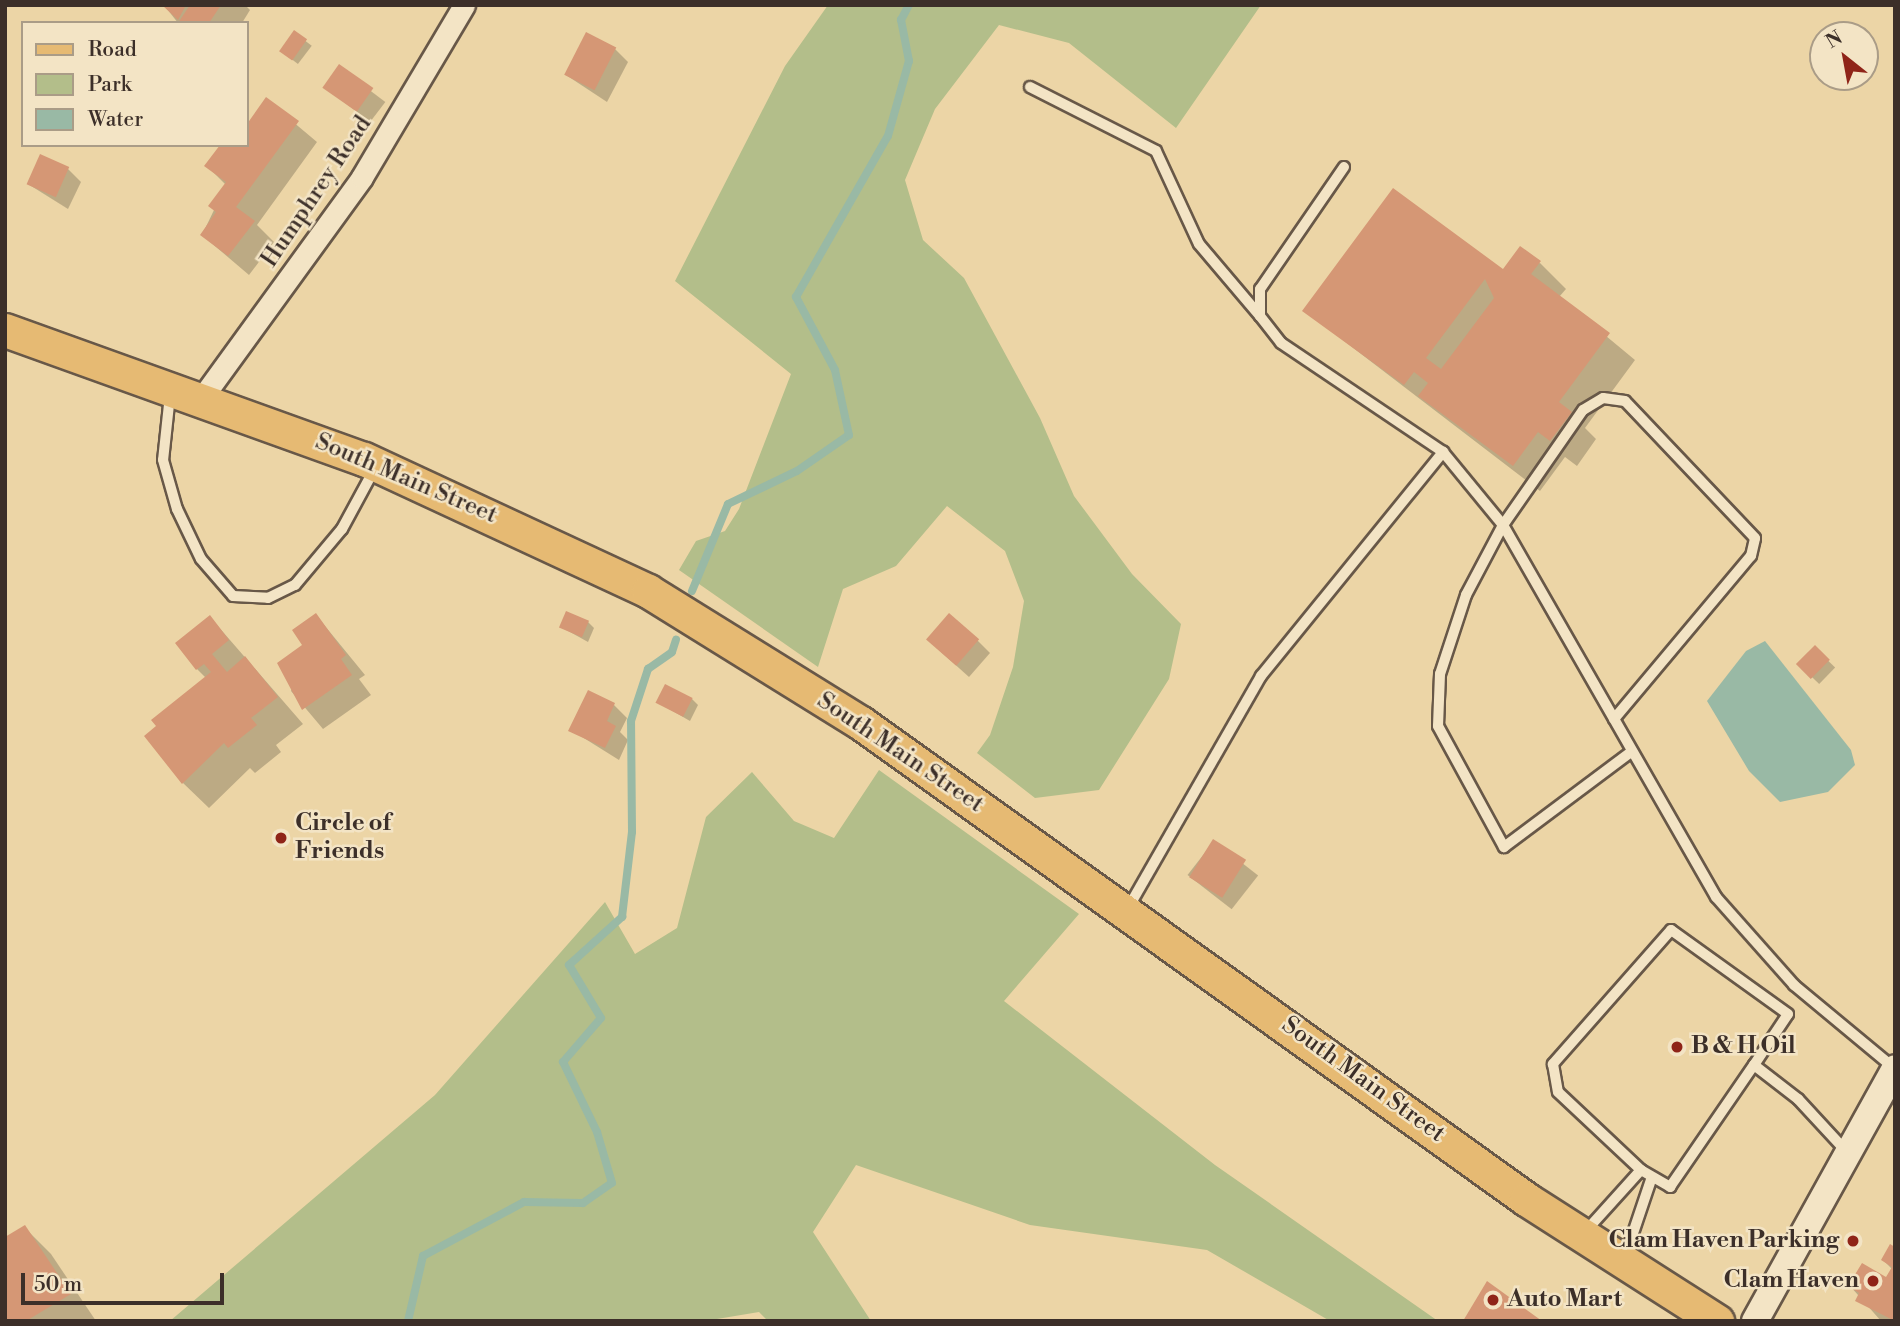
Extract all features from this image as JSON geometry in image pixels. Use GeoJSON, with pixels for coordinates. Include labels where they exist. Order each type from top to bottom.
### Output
{"type":"FeatureCollection","features":[{"type":"Feature","properties":{"kind":"main road","name":"South Main Street"},"geometry":{"type":"LineString","coordinates":[[5,330],[377,464],[565,548],[690,615],[861,723],[1582,1235],[1717,1321]]}},
{"type":"Feature","properties":{"kind":"street","name":"Humphrey Road"},"geometry":{"type":"LineString","coordinates":[[186,394],[362,177],[464,5]]}},
{"type":"Feature","properties":{"kind":"street"},"geometry":{"type":"LineString","coordinates":[[1755,1321],[1851,1155],[1895,1068]]}},
{"type":"Feature","properties":{"kind":"lane"},"geometry":{"type":"LineString","coordinates":[[1030,87],[1156,151],[1199,244],[1281,343],[1443,452],[1503,525],[1716,898],[1794,985],[1895,1068]]}},
{"type":"Feature","properties":{"kind":"lane"},"geometry":{"type":"LineString","coordinates":[[1260,316],[1260,289],[1344,167]]}},
{"type":"Feature","properties":{"kind":"lane"},"geometry":{"type":"LineString","coordinates":[[186,394],[163,460],[177,509],[201,559],[233,596],[268,598],[295,585],[342,529],[377,464]]}},
{"type":"Feature","properties":{"kind":"lane"},"geometry":{"type":"LineString","coordinates":[[1614,719],[1751,556],[1755,538],[1625,401],[1603,398],[1583,410],[1503,525],[1466,595],[1440,674],[1438,726],[1457,769],[1504,847],[1631,752]]}},
{"type":"Feature","properties":{"kind":"lane"},"geometry":{"type":"LineString","coordinates":[[1127,910],[1261,676],[1443,452]]}},
{"type":"Feature","properties":{"kind":"lane"},"geometry":{"type":"LineString","coordinates":[[1671,930],[1788,1014],[1670,1187],[1641,1170],[1558,1092],[1553,1064],[1671,930]]}},
{"type":"Feature","properties":{"kind":"lane"},"geometry":{"type":"LineString","coordinates":[[1754,1065],[1798,1099],[1851,1155]]}},
{"type":"Feature","properties":{"kind":"lane"},"geometry":{"type":"LineString","coordinates":[[1582,1235],[1641,1170]]}},
{"type":"Feature","properties":{"kind":"lane"},"geometry":{"type":"LineString","coordinates":[[1624,1262],[1652,1177]]}},
{"type":"Feature","properties":{"kind":"green space"},"geometry":{"type":"Polygon","coordinates":[[[828,5],[1261,5],[1176,128],[1069,43],[999,25],[935,109],[905,180],[923,240],[964,278],[1040,418],[1074,496],[1132,574],[1181,624],[1169,679],[1099,790],[1035,798],[977,753],[990,735],[1013,667],[1024,601],[1005,551],[947,506],[896,566],[843,589],[818,667],[679,570],[696,541],[725,531],[739,509],[791,374],[675,281],[785,66],[828,5]]]}},
{"type":"Feature","properties":{"kind":"green space"},"geometry":{"type":"Polygon","coordinates":[[[879,770],[1079,914],[1004,1001],[1215,1165],[1438,1321],[1330,1321],[1207,1250],[1030,1225],[856,1165],[813,1232],[871,1321],[768,1321],[759,1312],[705,1321],[170,1321],[435,1095],[605,902],[635,954],[677,928],[706,817],[752,772],[794,821],[834,838],[879,770]]]}},
{"type":"Feature","properties":{"kind":"water"},"geometry":{"type":"Polygon","coordinates":[[[1765,641],[1851,750],[1855,765],[1828,792],[1780,802],[1749,771],[1707,701],[1746,651],[1765,641]]]}},
{"type":"Feature","properties":{"kind":"building"},"geometry":{"type":"Polygon","coordinates":[[[162,5],[186,5],[178,20],[162,5]]]}},
{"type":"Feature","properties":{"kind":"building"},"geometry":{"type":"Polygon","coordinates":[[[190,5],[221,5],[210,21],[179,21],[190,5]]]}},
{"type":"Feature","properties":{"kind":"building"},"geometry":{"type":"Polygon","coordinates":[[[294,30],[307,39],[292,60],[279,51],[294,30]]]}},
{"type":"Feature","properties":{"kind":"building"},"geometry":{"type":"Polygon","coordinates":[[[586,32],[616,47],[595,90],[564,75],[586,32]]]}},
{"type":"Feature","properties":{"kind":"building"},"geometry":{"type":"Polygon","coordinates":[[[339,64],[373,88],[357,112],[322,88],[339,64]]]}},
{"type":"Feature","properties":{"kind":"building"},"geometry":{"type":"Polygon","coordinates":[[[266,97],[299,121],[236,207],[255,221],[228,256],[200,235],[216,212],[208,206],[226,182],[204,166],[218,147],[248,147],[248,123],[266,97]]]}},
{"type":"Feature","properties":{"kind":"building"},"geometry":{"type":"Polygon","coordinates":[[[40,154],[69,167],[56,197],[27,184],[40,154]]]}},
{"type":"Feature","properties":{"kind":"building"},"geometry":{"type":"Polygon","coordinates":[[[1393,188],[1503,269],[1520,246],[1541,261],[1531,274],[1610,333],[1559,402],[1572,412],[1550,441],[1538,432],[1513,466],[1418,396],[1428,383],[1414,372],[1404,385],[1302,311],[1393,188]],[[1485,279],[1426,358],[1441,369],[1494,298],[1485,279]]]}},
{"type":"Feature","properties":{"kind":"building"},"geometry":{"type":"Polygon","coordinates":[[[566,611],[589,621],[582,637],[559,628],[566,611]]]}},
{"type":"Feature","properties":{"kind":"building"},"geometry":{"type":"Polygon","coordinates":[[[316,613],[346,655],[341,659],[352,675],[302,710],[277,663],[302,645],[292,630],[316,613]]]}},
{"type":"Feature","properties":{"kind":"building"},"geometry":{"type":"Polygon","coordinates":[[[949,613],[979,639],[956,666],[926,639],[949,613]]]}},
{"type":"Feature","properties":{"kind":"building"},"geometry":{"type":"Polygon","coordinates":[[[210,615],[229,640],[212,654],[227,672],[245,656],[278,697],[251,718],[257,725],[228,748],[224,743],[182,784],[144,736],[156,726],[151,720],[211,672],[204,664],[196,670],[175,643],[210,615]]]}},
{"type":"Feature","properties":{"kind":"building"},"geometry":{"type":"Polygon","coordinates":[[[1815,645],[1830,660],[1811,679],[1796,664],[1815,645]]]}},
{"type":"Feature","properties":{"kind":"building"},"geometry":{"type":"Polygon","coordinates":[[[665,684],[693,698],[683,717],[655,703],[665,684]]]}},
{"type":"Feature","properties":{"kind":"building"},"geometry":{"type":"Polygon","coordinates":[[[588,690],[615,703],[607,721],[616,726],[605,748],[568,731],[588,690]]]}},
{"type":"Feature","properties":{"kind":"building"},"geometry":{"type":"Polygon","coordinates":[[[1213,839],[1246,860],[1222,898],[1189,877],[1213,839]]]}},
{"type":"Feature","properties":{"kind":"building"},"geometry":{"type":"Polygon","coordinates":[[[25,1225],[71,1294],[26,1321],[5,1321],[5,1237],[25,1225]]]}},
{"type":"Feature","properties":{"kind":"building","name":"Clam Haven"},"geometry":{"type":"Polygon","coordinates":[[[1890,1244],[1895,1247],[1895,1321],[1855,1301],[1859,1293],[1848,1286],[1862,1263],[1886,1277],[1892,1267],[1881,1260],[1890,1244]]]}},
{"type":"Feature","properties":{"kind":"building","name":"Auto Mart"},"geometry":{"type":"Polygon","coordinates":[[[1487,1281],[1542,1321],[1463,1321],[1487,1281]]]}},
{"type":"Feature","properties":{"kind":"waterway"},"geometry":{"type":"LineString","coordinates":[[692,591],[728,504],[797,471],[849,435],[835,370],[796,297],[888,136],[909,61],[901,20],[909,5]]}},
{"type":"Feature","properties":{"kind":"waterway"},"geometry":{"type":"LineString","coordinates":[[408,1321],[423,1256],[524,1202],[583,1203],[612,1183],[597,1132],[563,1062],[601,1018],[569,965],[622,917],[632,832],[631,721],[648,669],[672,652],[676,640]]}},
{"type":"Feature","properties":{"kind":"place","name":"Circle of Friends"},"geometry":{"type":"Point","coordinates":[281,838]}},
{"type":"Feature","properties":{"kind":"place","name":"B & H Oil"},"geometry":{"type":"Point","coordinates":[1677,1047]}},
{"type":"Feature","properties":{"kind":"place","name":"Clam Haven Parking"},"geometry":{"type":"Point","coordinates":[1853,1241]}},
{"type":"Feature","properties":{"kind":"place","name":"Clam Haven"},"geometry":{"type":"Point","coordinates":[1873,1281]}},
{"type":"Feature","properties":{"kind":"place","name":"Auto Mart"},"geometry":{"type":"Point","coordinates":[1493,1300]}}]}
